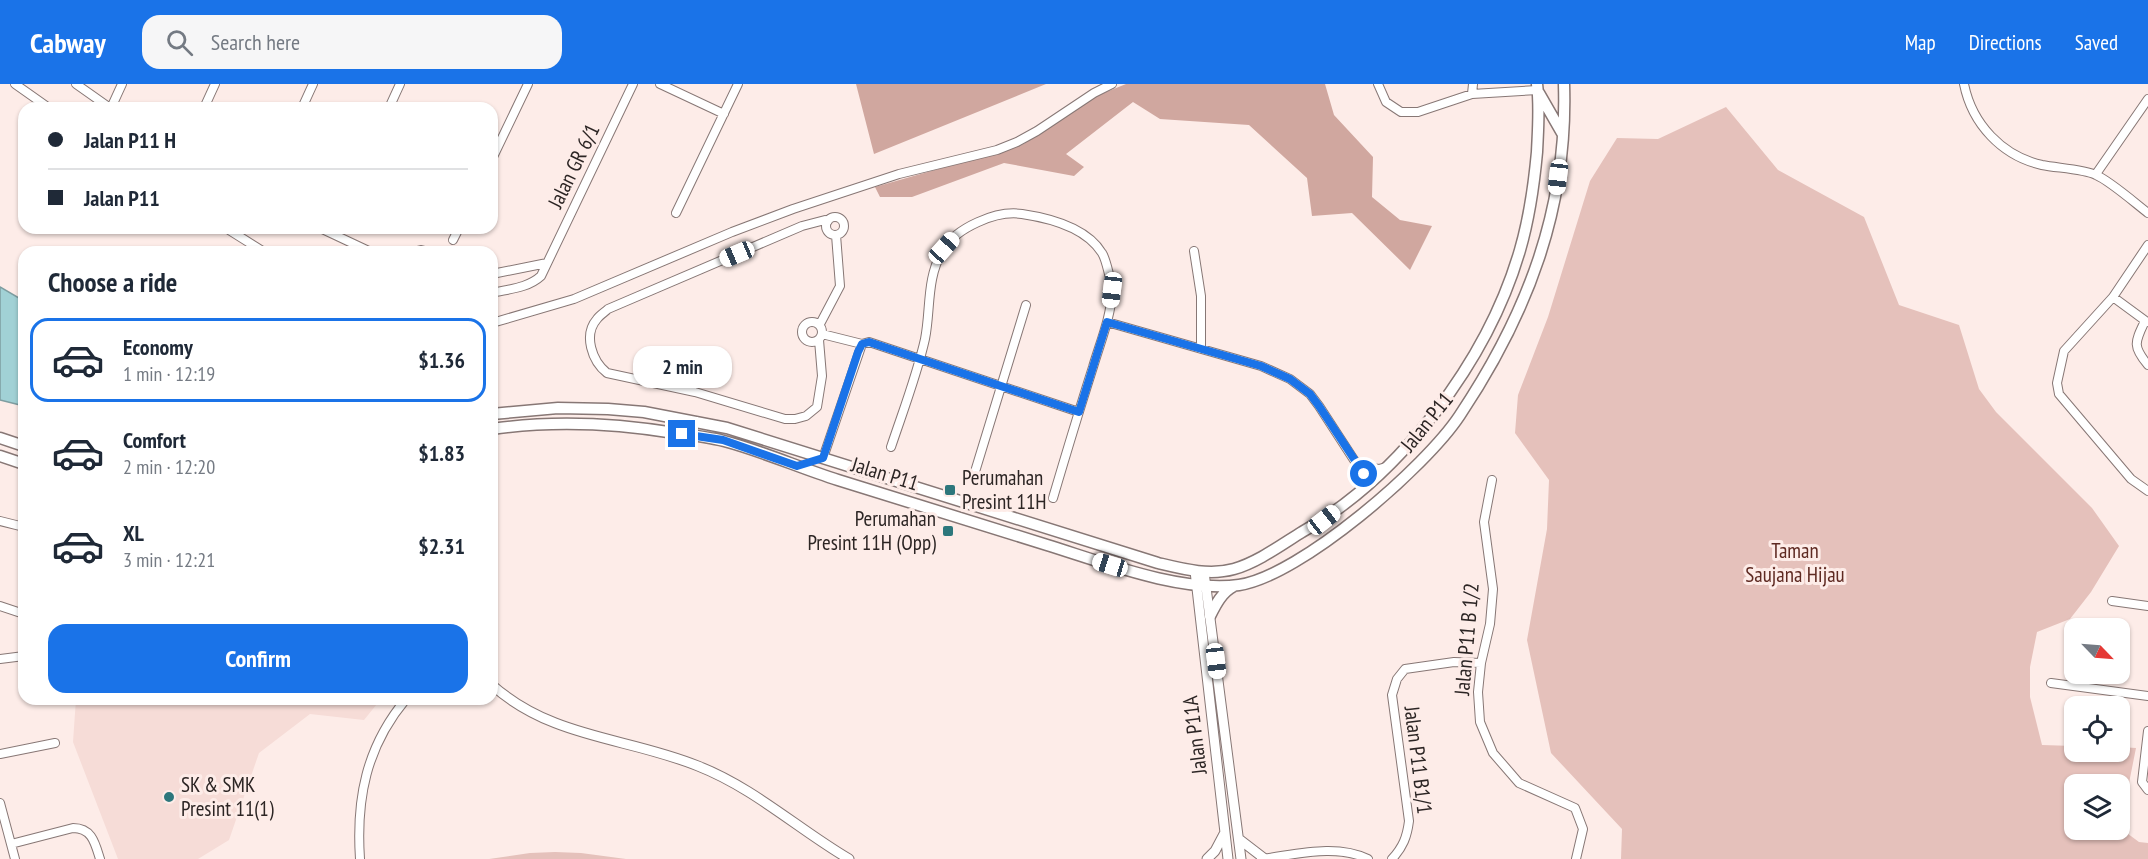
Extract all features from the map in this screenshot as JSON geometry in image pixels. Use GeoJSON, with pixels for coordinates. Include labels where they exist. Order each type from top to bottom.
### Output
{"type":"FeatureCollection","features":[{"type":"Feature","properties":{"kind":"main road","name":"Jalan P11"},"geometry":{"type":"LineString","coordinates":[[498,428],[553,423],[604,424],[641,427],[723,440],[838,480],[1110,565],[1200,586],[1234,586],[1252,583],[1286,568],[1383,497],[1426,458],[1449,432],[1487,374],[1518,314],[1534,275],[1556,201],[1564,84]]}},
{"type":"Feature","properties":{"kind":"main road","name":"Jalan P11"},"geometry":{"type":"LineString","coordinates":[[498,413],[558,408],[644,412],[727,428],[1158,563],[1200,571],[1233,569],[1247,564],[1324,520],[1360,491],[1412,442],[1472,358],[1498,308],[1520,251],[1535,179],[1539,123],[1538,86]]}},
{"type":"Feature","properties":{"kind":"main road"},"geometry":{"type":"LineString","coordinates":[[1538,86],[1562,133]]}},
{"type":"Feature","properties":{"kind":"main road"},"geometry":{"type":"LineString","coordinates":[[0,438],[18,444]]}},
{"type":"Feature","properties":{"kind":"main road"},"geometry":{"type":"LineString","coordinates":[[0,456],[18,462]]}},
{"type":"Feature","properties":{"kind":"main road"},"geometry":{"type":"LineString","coordinates":[[797,466],[823,458],[838,480]]}},
{"type":"Feature","properties":{"kind":"main road"},"geometry":{"type":"LineString","coordinates":[[1210,616],[1227,589],[1234,586]]}},
{"type":"Feature","properties":{"kind":"street"},"geometry":{"type":"LineString","coordinates":[[15,84],[40,102]]}},
{"type":"Feature","properties":{"kind":"street"},"geometry":{"type":"LineString","coordinates":[[76,84],[102,102]]}},
{"type":"Feature","properties":{"kind":"street"},"geometry":{"type":"LineString","coordinates":[[207,102],[215,84]]}},
{"type":"Feature","properties":{"kind":"street"},"geometry":{"type":"LineString","coordinates":[[305,102],[313,84]]}},
{"type":"Feature","properties":{"kind":"street"},"geometry":{"type":"LineString","coordinates":[[392,102],[400,84]]}},
{"type":"Feature","properties":{"kind":"street"},"geometry":{"type":"LineString","coordinates":[[498,146],[528,84]]}},
{"type":"Feature","properties":{"kind":"street","name":"Jalan GR 6/1"},"geometry":{"type":"LineString","coordinates":[[498,292],[534,282],[541,276],[633,84]]}},
{"type":"Feature","properties":{"kind":"street"},"geometry":{"type":"LineString","coordinates":[[660,84],[724,114]]}},
{"type":"Feature","properties":{"kind":"street"},"geometry":{"type":"LineString","coordinates":[[676,213],[738,84]]}},
{"type":"Feature","properties":{"kind":"street"},"geometry":{"type":"LineString","coordinates":[[498,321],[574,299],[732,232],[793,209],[899,174],[997,150],[1037,131],[1094,93],[1112,84]]}},
{"type":"Feature","properties":{"kind":"street"},"geometry":{"type":"LineString","coordinates":[[1378,84],[1386,102],[1401,112],[1418,112],[1472,94],[1538,86]]}},
{"type":"Feature","properties":{"kind":"street"},"geometry":{"type":"LineString","coordinates":[[1472,94],[1473,84]]}},
{"type":"Feature","properties":{"kind":"street"},"geometry":{"type":"LineString","coordinates":[[1964,84],[1973,113],[2002,147],[2040,165],[2096,174],[2148,213]]}},
{"type":"Feature","properties":{"kind":"street"},"geometry":{"type":"LineString","coordinates":[[113,102],[121,87]]}},
{"type":"Feature","properties":{"kind":"street"},"geometry":{"type":"LineString","coordinates":[[2096,174],[2148,99]]}},
{"type":"Feature","properties":{"kind":"street"},"geometry":{"type":"LineString","coordinates":[[891,447],[920,358],[928,320],[931,281],[935,265],[944,248],[955,236],[971,226],[999,215],[1017,213],[1041,216],[1060,222],[1086,237],[1102,253],[1112,290],[1107,322],[1053,498]]}},
{"type":"Feature","properties":{"kind":"street"},"geometry":{"type":"LineString","coordinates":[[833,218],[842,221],[843,228],[836,234],[840,286],[819,324],[822,376],[817,407],[806,416],[785,419],[695,392],[607,373],[599,367],[592,352],[590,333],[596,320],[608,309],[802,226],[833,218]]}},
{"type":"Feature","properties":{"kind":"street"},"geometry":{"type":"LineString","coordinates":[[828,221],[827,231],[836,234]]}},
{"type":"Feature","properties":{"kind":"street"},"geometry":{"type":"LineString","coordinates":[[236,234],[254,246]]}},
{"type":"Feature","properties":{"kind":"street"},"geometry":{"type":"LineString","coordinates":[[333,234],[358,246]]}},
{"type":"Feature","properties":{"kind":"street"},"geometry":{"type":"LineString","coordinates":[[453,240],[456,234]]}},
{"type":"Feature","properties":{"kind":"street"},"geometry":{"type":"LineString","coordinates":[[2148,246],[2113,297],[2064,351],[2057,383],[2059,394],[2131,478],[2148,492]]}},
{"type":"Feature","properties":{"kind":"street"},"geometry":{"type":"LineString","coordinates":[[1194,251],[1201,296],[1201,349]]}},
{"type":"Feature","properties":{"kind":"street"},"geometry":{"type":"LineString","coordinates":[[498,273],[547,263]]}},
{"type":"Feature","properties":{"kind":"street"},"geometry":{"type":"LineString","coordinates":[[2113,297],[2146,322],[2136,340],[2136,347],[2148,365]]}},
{"type":"Feature","properties":{"kind":"street"},"geometry":{"type":"LineString","coordinates":[[974,475],[1026,305]]}},
{"type":"Feature","properties":{"kind":"street"},"geometry":{"type":"LineString","coordinates":[[819,324],[810,322],[804,326],[802,333],[808,341],[820,337],[862,344],[869,342],[1079,412]]}},
{"type":"Feature","properties":{"kind":"street"},"geometry":{"type":"LineString","coordinates":[[1107,322],[1261,366],[1290,379],[1310,394],[1364,474],[1364,482],[1360,491]]}},
{"type":"Feature","properties":{"kind":"street"},"geometry":{"type":"LineString","coordinates":[[823,458],[862,344]]}},
{"type":"Feature","properties":{"kind":"street"},"geometry":{"type":"LineString","coordinates":[[1358,466],[1379,469],[1388,466]]}},
{"type":"Feature","properties":{"kind":"street","name":"Jalan P11 B 1/2"},"geometry":{"type":"LineString","coordinates":[[1492,480],[1484,522],[1493,590],[1490,624],[1480,663],[1478,692],[1480,722],[1492,753],[1520,783],[1575,808],[1583,828],[1576,859]]}},
{"type":"Feature","properties":{"kind":"street"},"geometry":{"type":"LineString","coordinates":[[0,520],[18,525]]}},
{"type":"Feature","properties":{"kind":"street","name":"Jalan P11A"},"geometry":{"type":"LineString","coordinates":[[1200,571],[1228,859]]}},
{"type":"Feature","properties":{"kind":"street","name":"Jalan P11A"},"geometry":{"type":"LineString","coordinates":[[1200,586],[1210,616],[1241,859]]}},
{"type":"Feature","properties":{"kind":"street"},"geometry":{"type":"LineString","coordinates":[[2112,601],[2148,606]]}},
{"type":"Feature","properties":{"kind":"street"},"geometry":{"type":"LineString","coordinates":[[0,606],[18,612]]}},
{"type":"Feature","properties":{"kind":"street"},"geometry":{"type":"LineString","coordinates":[[0,659],[18,657]]}},
{"type":"Feature","properties":{"kind":"street","name":"Jalan P11 B1/1"},"geometry":{"type":"LineString","coordinates":[[1392,859],[1407,836],[1409,821],[1392,695],[1397,679],[1405,669],[1454,662],[1480,663]]}},
{"type":"Feature","properties":{"kind":"street"},"geometry":{"type":"LineString","coordinates":[[2051,683],[2148,696]]}},
{"type":"Feature","properties":{"kind":"street"},"geometry":{"type":"LineString","coordinates":[[498,690],[525,709],[549,721],[593,737],[668,755],[724,778],[763,800],[849,859]]}},
{"type":"Feature","properties":{"kind":"street"},"geometry":{"type":"LineString","coordinates":[[360,859],[359,806],[372,754],[402,705]]}},
{"type":"Feature","properties":{"kind":"street"},"geometry":{"type":"LineString","coordinates":[[2148,731],[2142,782],[2148,790]]}},
{"type":"Feature","properties":{"kind":"street"},"geometry":{"type":"LineString","coordinates":[[0,754],[55,743]]}},
{"type":"Feature","properties":{"kind":"street"},"geometry":{"type":"LineString","coordinates":[[0,803],[15,859]]}},
{"type":"Feature","properties":{"kind":"street"},"geometry":{"type":"LineString","coordinates":[[11,844],[79,828],[91,836],[100,859]]}},
{"type":"Feature","properties":{"kind":"street"},"geometry":{"type":"LineString","coordinates":[[1207,859],[1215,851],[1225,833]]}},
{"type":"Feature","properties":{"kind":"street"},"geometry":{"type":"LineString","coordinates":[[1239,839],[1263,859],[1327,850],[1357,854],[1368,859]]}},
{"type":"Feature","properties":{"kind":"shaded area"},"geometry":{"type":"Polygon","coordinates":[[[856,84],[1046,84],[874,154],[856,84]]]}},
{"type":"Feature","properties":{"kind":"shaded area"},"geometry":{"type":"Polygon","coordinates":[[[1126,84],[1325,84],[1334,115],[1373,157],[1372,197],[1400,220],[1432,226],[1410,270],[1352,213],[1312,216],[1307,178],[1249,125],[1160,119],[1133,102],[1066,154],[1084,167],[1074,176],[1004,163],[912,197],[880,197],[875,187],[1022,145],[1094,97],[1126,84]]]}},
{"type":"Feature","properties":{"kind":"shaded area","name":"SK & SMK Presint 11(1)"},"geometry":{"type":"Polygon","coordinates":[[[76,705],[376,705],[364,720],[310,714],[259,753],[229,840],[198,859],[118,859],[73,742],[76,705]]]}},
{"type":"Feature","properties":{"kind":"green space","name":"Taman Saujana Hijau"},"geometry":{"type":"Polygon","coordinates":[[[1726,107],[1778,170],[1864,217],[1899,305],[1959,325],[1979,389],[1996,412],[2092,508],[2119,546],[2091,592],[2071,618],[2064,618],[2064,621],[2037,632],[2030,667],[2030,697],[2042,745],[2064,746],[2064,762],[2130,762],[2130,748],[2136,748],[2130,778],[2130,774],[2064,774],[2064,840],[2130,840],[2130,835],[2139,842],[2148,843],[2148,859],[1621,859],[1622,829],[1551,753],[1527,640],[1547,529],[1549,480],[1515,433],[1518,395],[1548,317],[1590,181],[1617,138],[1658,139],[1726,107]]]}},
{"type":"Feature","properties":{"kind":"green space"},"geometry":{"type":"Polygon","coordinates":[[[555,852],[581,853],[626,859],[489,859],[555,852]]]}},
{"type":"Feature","properties":{"kind":"water"},"geometry":{"type":"Polygon","coordinates":[[[0,287],[18,298],[18,404],[0,400],[0,287]]]}},
{"type":"Feature","properties":{"kind":"place","name":"Perumahan Presint 11H"},"geometry":{"type":"Point","coordinates":[950,490]}},
{"type":"Feature","properties":{"kind":"place","name":"Perumahan Presint 11H (Opp)"},"geometry":{"type":"Point","coordinates":[948,531]}},
{"type":"Feature","properties":{"kind":"place","name":"SK & SMK Presint 11(1)"},"geometry":{"type":"Point","coordinates":[169,797]}},
{"type":"Feature","properties":{"kind":"route"},"geometry":{"type":"LineString","coordinates":[[682,434],[723,440],[797,466],[823,458],[858,352],[862,344],[869,342],[1079,412],[1107,322],[1261,366],[1290,379],[1310,394],[1364,474]]}}]}
